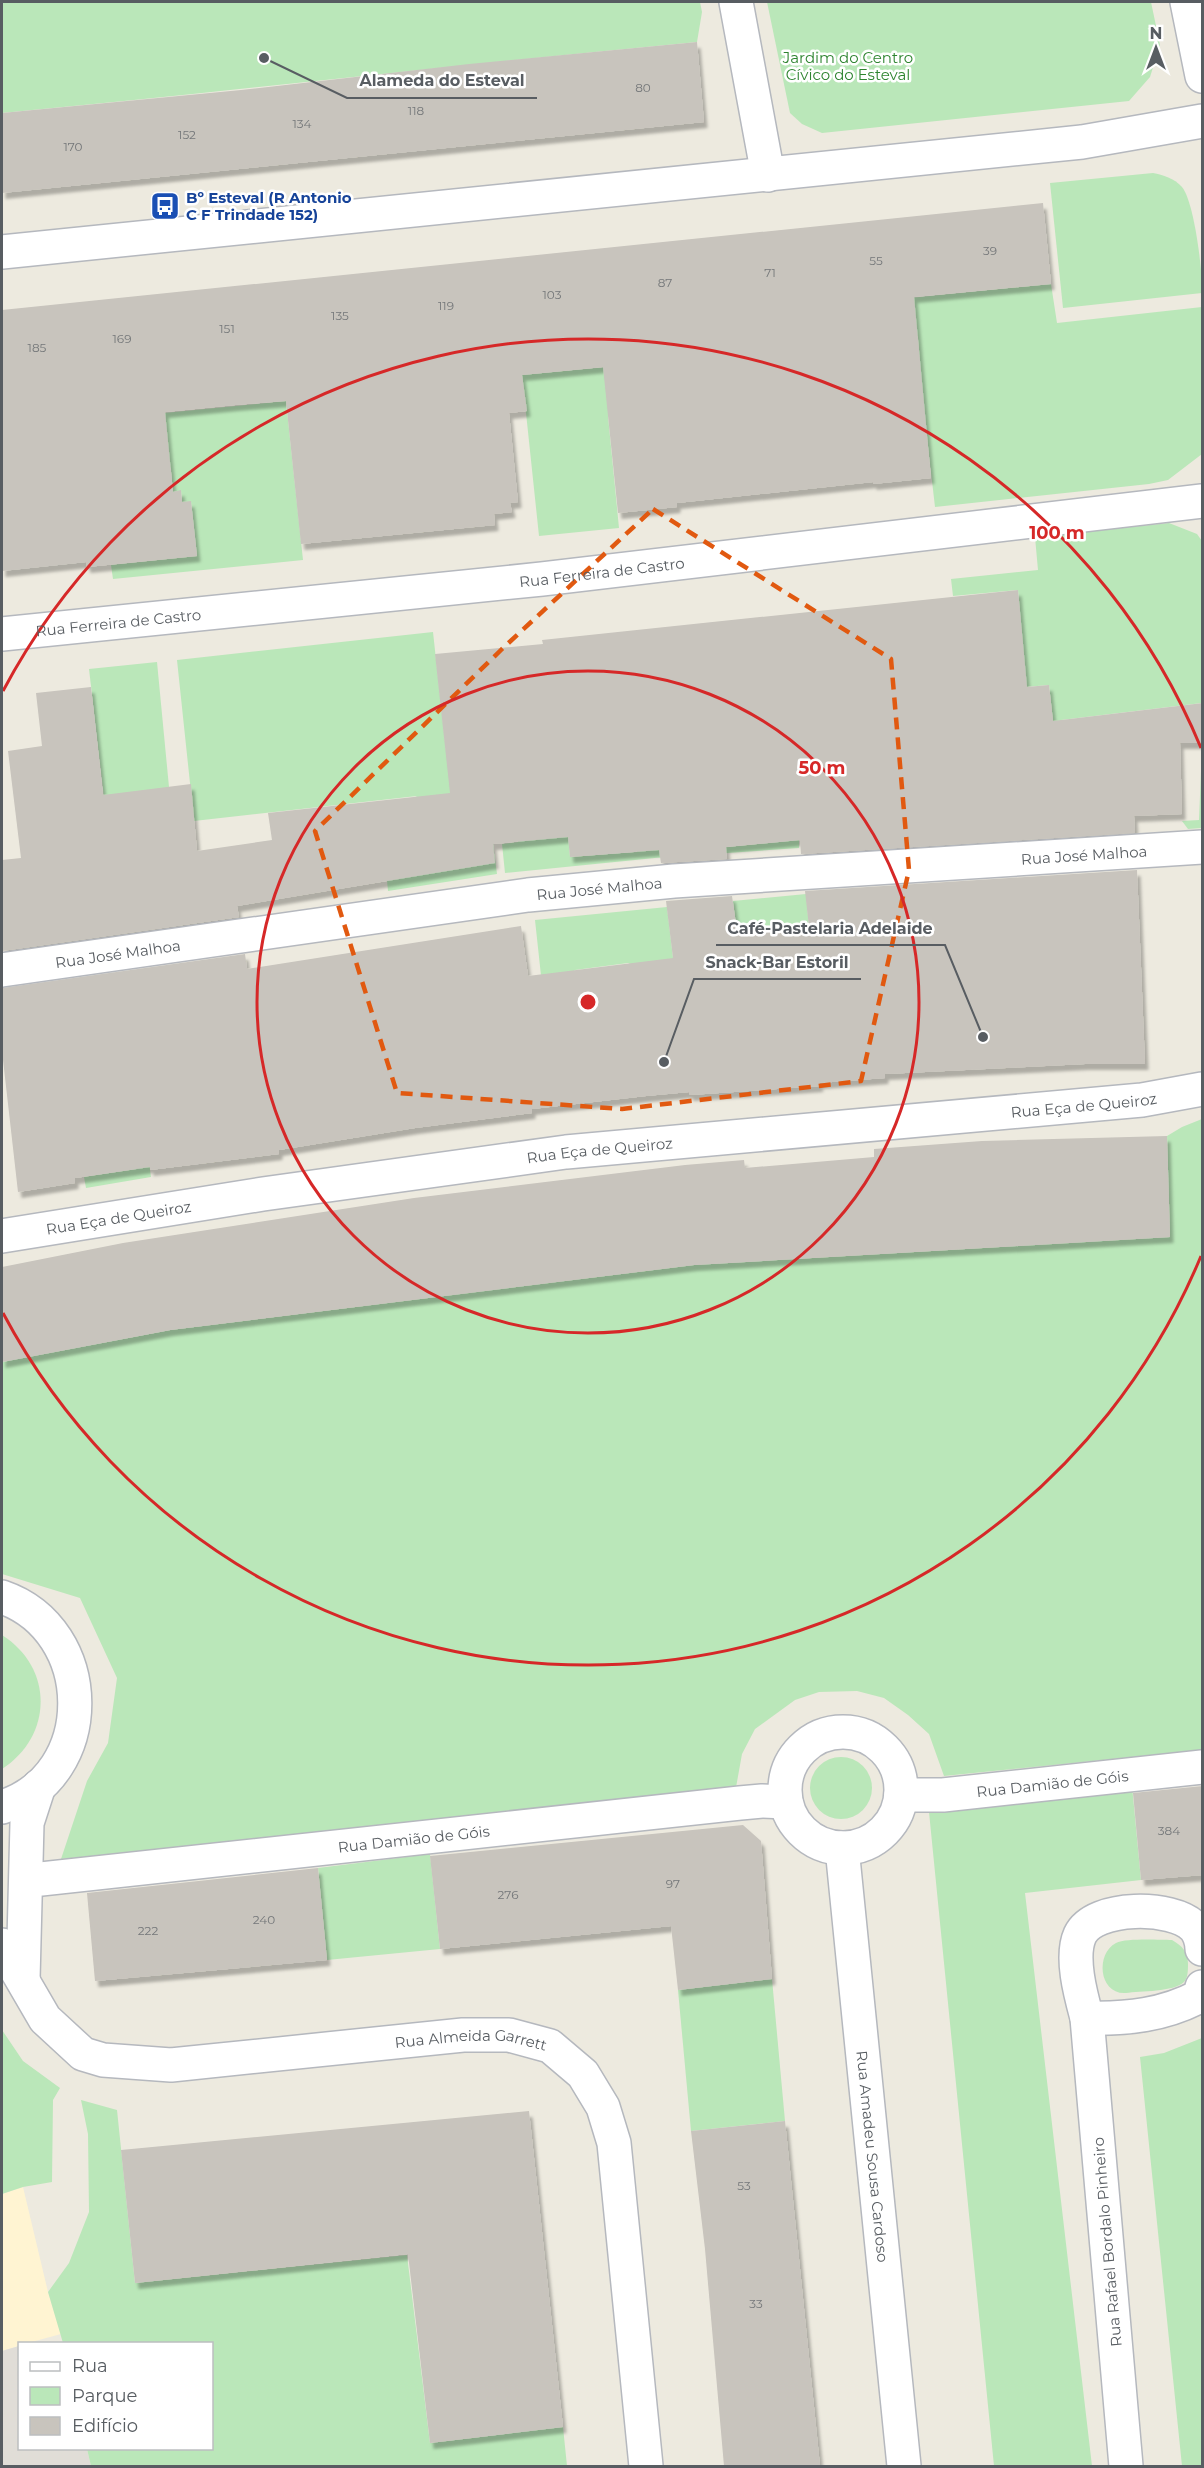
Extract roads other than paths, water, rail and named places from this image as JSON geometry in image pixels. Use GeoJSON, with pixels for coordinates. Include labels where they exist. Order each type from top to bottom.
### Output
{"type":"FeatureCollection","features":[{"type":"Feature","properties":{"kind":"street"},"geometry":{"type":"LineString","coordinates":[[736,2],[768,175]]}},
{"type":"Feature","properties":{"kind":"street"},"geometry":{"type":"LineString","coordinates":[[1187,2],[1203,76]]}},
{"type":"Feature","properties":{"kind":"street"},"geometry":{"type":"LineString","coordinates":[[2,252],[1082,142],[1203,121]]}},
{"type":"Feature","properties":{"kind":"street","name":"Rua Ferreira de Castro"},"geometry":{"type":"LineString","coordinates":[[2,634],[542,579],[1203,501]]}},
{"type":"Feature","properties":{"kind":"street","name":"Rua José Malhoa"},"geometry":{"type":"LineString","coordinates":[[2,970],[539,894],[674,881],[1203,847]]}},
{"type":"Feature","properties":{"kind":"street","name":"Rua Eça de Queiroz"},"geometry":{"type":"LineString","coordinates":[[2,1235],[262,1194],[566,1152],[1142,1100],[1203,1089]]}},
{"type":"Feature","properties":{"kind":"street"},"geometry":{"type":"LineString","coordinates":[[2,1597],[15,1601],[44,1623],[65,1653],[75,1687],[74,1723],[62,1757],[39,1786],[11,1804],[2,1807]]}},
{"type":"Feature","properties":{"kind":"street"},"geometry":{"type":"LineString","coordinates":[[838,1731],[858,1733],[875,1741],[889,1754],[899,1770],[901,1796],[900,1807],[891,1824],[878,1837],[861,1846],[842,1848],[823,1845],[806,1835],[793,1820],[786,1802],[785,1782],[790,1764],[803,1748],[819,1737],[838,1731]]}},
{"type":"Feature","properties":{"kind":"street","name":"Rua Damião de Góis"},"geometry":{"type":"LineString","coordinates":[[901,1796],[943,1796],[1203,1767]]}},
{"type":"Feature","properties":{"kind":"street"},"geometry":{"type":"LineString","coordinates":[[23,1979],[27,1823],[39,1786]]}},
{"type":"Feature","properties":{"kind":"street","name":"Rua Damião de Góis"},"geometry":{"type":"LineString","coordinates":[[41,1879],[751,1802],[786,1802]]}},
{"type":"Feature","properties":{"kind":"street","name":"Rua Amadeu Sousa Cardoso"},"geometry":{"type":"LineString","coordinates":[[842,1848],[904,2466]]}},
{"type":"Feature","properties":{"kind":"street","name":"Rua Rafael Bordalo Pinheiro"},"geometry":{"type":"LineString","coordinates":[[1126,2466],[1087,2018],[1079,1990],[1076,1954],[1080,1935],[1089,1926],[1118,1912],[1152,1911],[1184,1919],[1196,1929],[1203,1949]]}},
{"type":"Feature","properties":{"kind":"street","name":"Rua Almeida Garrett"},"geometry":{"type":"LineString","coordinates":[[2,1945],[45,2019],[83,2054],[103,2060],[171,2065],[463,2035],[509,2035],[550,2046],[583,2074],[603,2107],[614,2143],[646,2466]]}},
{"type":"Feature","properties":{"kind":"street"},"geometry":{"type":"LineString","coordinates":[[1087,2018],[1120,2019],[1178,2007],[1200,1996],[1203,1987]]}},
{"type":"Feature","properties":{"kind":"place","name":"Alameda do Esteval"},"geometry":{"type":"Point","coordinates":[264,58]}},
{"type":"Feature","properties":{"kind":"place","name":"Bº Esteval (R Antonio C F Trindade 152)"},"geometry":{"type":"Point","coordinates":[165,206]}},
{"type":"Feature","properties":{"kind":"place","name":"Café-Pastelaria Adelaide"},"geometry":{"type":"Point","coordinates":[983,1037]}},
{"type":"Feature","properties":{"kind":"place","name":"Snack-Bar Estoril"},"geometry":{"type":"Point","coordinates":[664,1062]}},
{"type":"Feature","properties":{"kind":"park label","name":"Jardim do Centro Cívico do Esteval"},"geometry":{"type":"Point","coordinates":[848,66]}}]}
